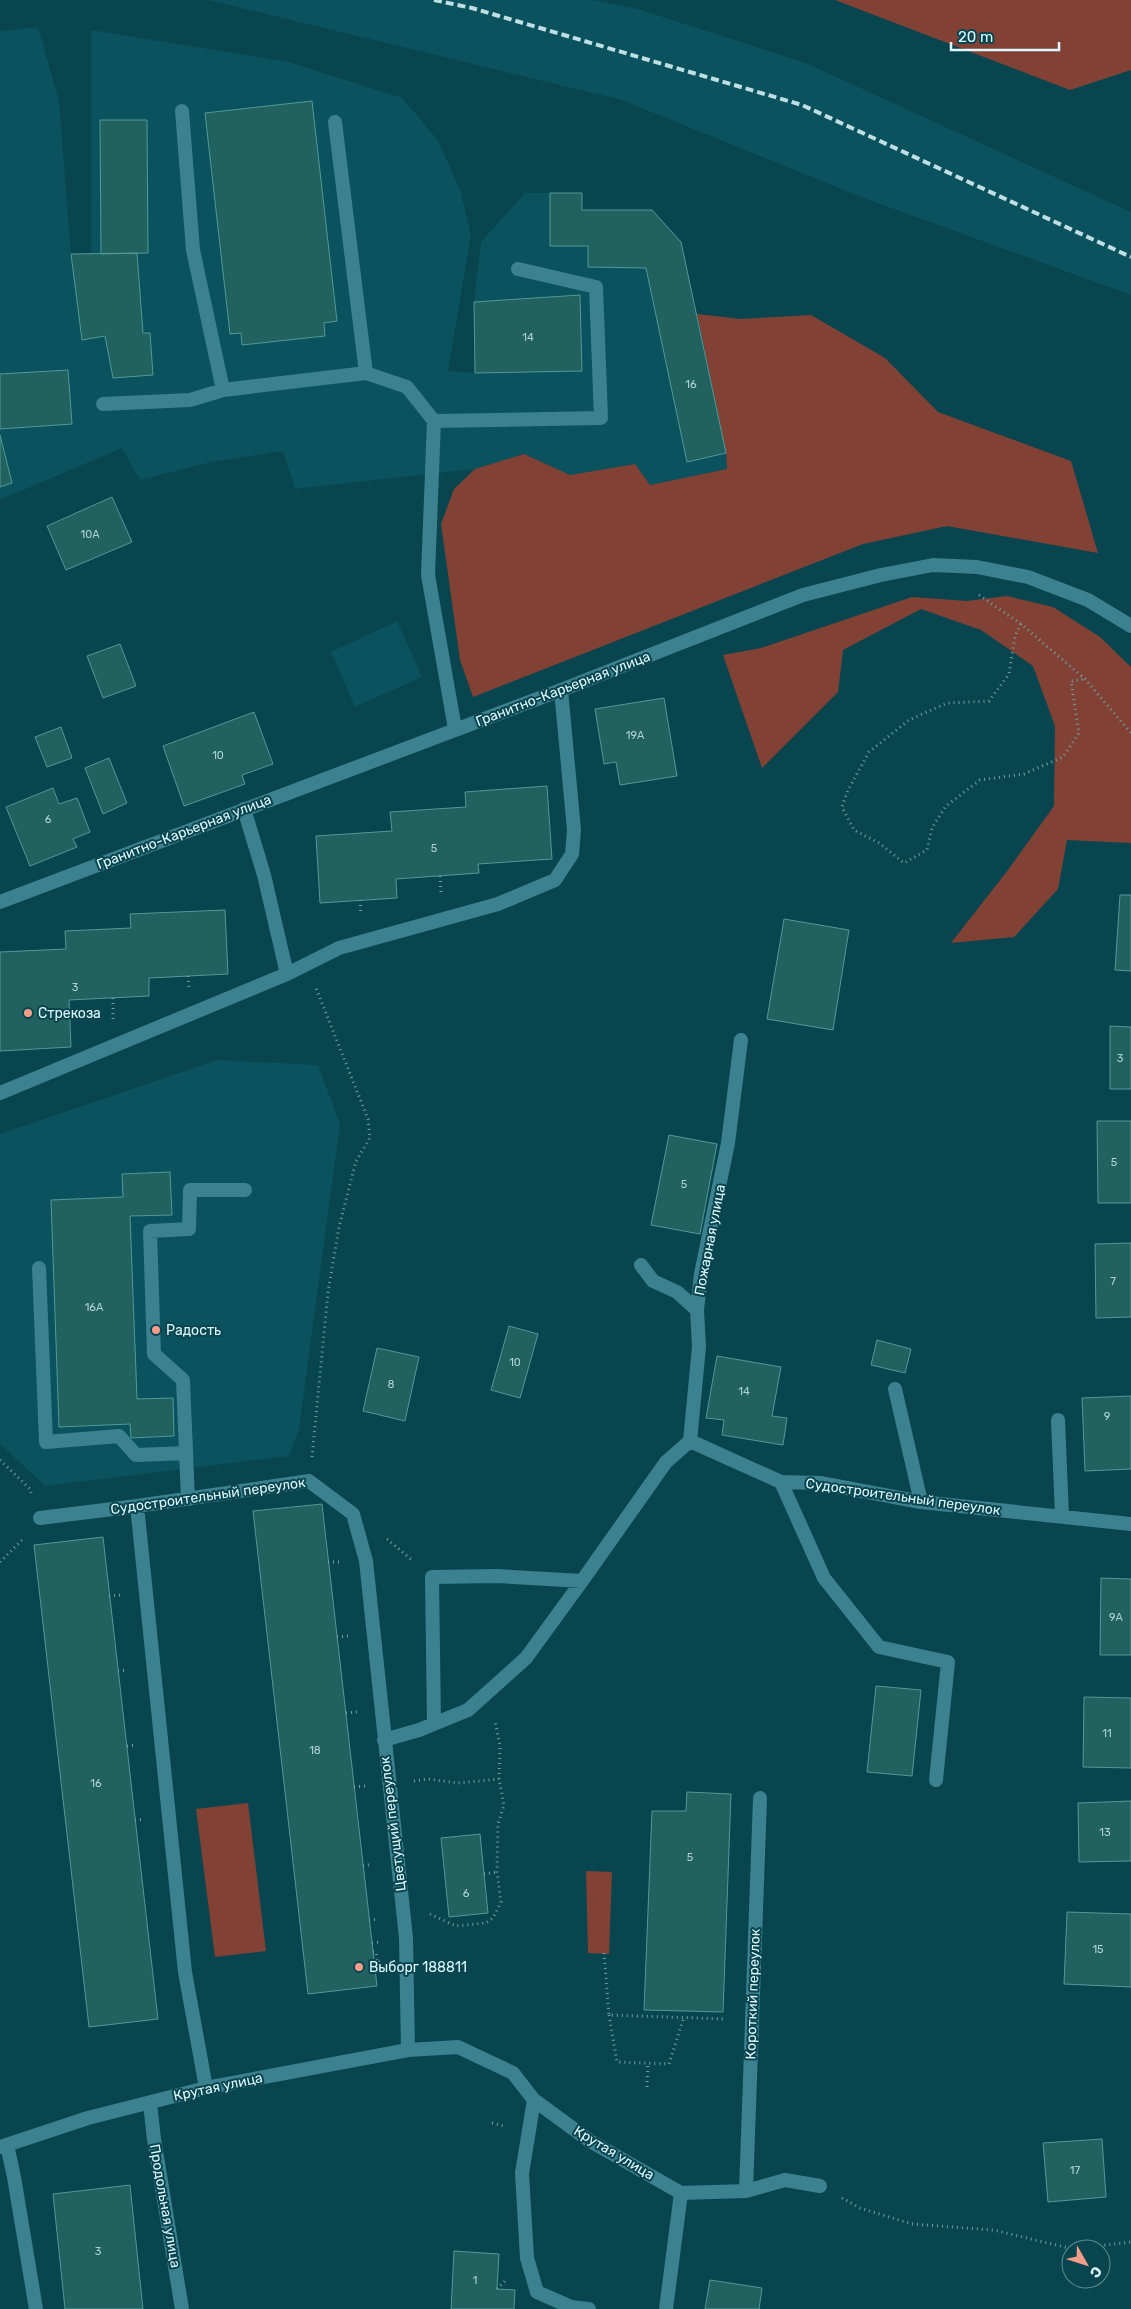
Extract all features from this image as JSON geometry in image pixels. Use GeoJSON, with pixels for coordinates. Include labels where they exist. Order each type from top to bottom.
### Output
{"type":"FeatureCollection","features":[{"type":"Feature","properties":{"kind":"street"},"geometry":{"type":"LineString","coordinates":[[182,111],[193,250],[223,390]]}},
{"type":"Feature","properties":{"kind":"street"},"geometry":{"type":"LineString","coordinates":[[336,122],[366,374]]}},
{"type":"Feature","properties":{"kind":"street"},"geometry":{"type":"LineString","coordinates":[[434,421],[601,418],[596,287],[518,269]]}},
{"type":"Feature","properties":{"kind":"street"},"geometry":{"type":"LineString","coordinates":[[103,404],[190,400],[223,390],[366,374],[407,387],[434,421],[428,575],[455,729]]}},
{"type":"Feature","properties":{"kind":"street","name":"Гранитно-Карьерная улица"},"geometry":{"type":"LineString","coordinates":[[0,902],[562,690],[803,595],[881,574],[933,565],[977,567],[1028,577],[1088,600],[1131,626]]}},
{"type":"Feature","properties":{"kind":"street"},"geometry":{"type":"LineString","coordinates":[[0,1093],[287,974],[339,948],[498,904],[555,880],[572,854],[574,830],[562,690]]}},
{"type":"Feature","properties":{"kind":"street"},"geometry":{"type":"LineString","coordinates":[[244,809],[264,875],[287,974]]}},
{"type":"Feature","properties":{"kind":"street","name":"Пожарная улица"},"geometry":{"type":"LineString","coordinates":[[690,1441],[699,1347],[697,1310],[701,1274],[728,1143],[741,1040]]}},
{"type":"Feature","properties":{"kind":"street"},"geometry":{"type":"LineString","coordinates":[[188,1499],[183,1380],[154,1354],[150,1231],[189,1230],[190,1190],[245,1190]]}},
{"type":"Feature","properties":{"kind":"street"},"geometry":{"type":"LineString","coordinates":[[641,1265],[653,1281],[677,1292],[697,1310]]}},
{"type":"Feature","properties":{"kind":"street"},"geometry":{"type":"LineString","coordinates":[[39,1268],[46,1442],[119,1436],[136,1455],[186,1453]]}},
{"type":"Feature","properties":{"kind":"street"},"geometry":{"type":"LineString","coordinates":[[895,1389],[921,1502]]}},
{"type":"Feature","properties":{"kind":"street"},"geometry":{"type":"LineString","coordinates":[[1058,1420],[1062,1516]]}},
{"type":"Feature","properties":{"kind":"street"},"geometry":{"type":"LineString","coordinates":[[434,1724],[432,1577],[497,1576],[582,1581],[666,1462],[690,1441]]}},
{"type":"Feature","properties":{"kind":"street","name":"Судостроительный переулок"},"geometry":{"type":"LineString","coordinates":[[690,1441],[781,1482],[820,1483],[921,1502],[1131,1524]]}},
{"type":"Feature","properties":{"kind":"street","name":"Судостроительный переулок"},"geometry":{"type":"LineString","coordinates":[[40,1518],[188,1499],[309,1480],[353,1514]]}},
{"type":"Feature","properties":{"kind":"street"},"geometry":{"type":"LineString","coordinates":[[781,1482],[824,1578],[879,1647],[948,1662],[936,1780]]}},
{"type":"Feature","properties":{"kind":"street"},"geometry":{"type":"LineString","coordinates":[[137,1506],[186,1972],[206,2088]]}},
{"type":"Feature","properties":{"kind":"street"},"geometry":{"type":"LineString","coordinates":[[353,1514],[366,1561],[384,1740]]}},
{"type":"Feature","properties":{"kind":"street","name":"Цветущий переулок"},"geometry":{"type":"LineString","coordinates":[[408,2050],[408,1958],[384,1740],[434,1724],[468,1710],[526,1658],[582,1581]]}},
{"type":"Feature","properties":{"kind":"street","name":"Короткий переулок"},"geometry":{"type":"LineString","coordinates":[[746,2191],[760,1798]]}},
{"type":"Feature","properties":{"kind":"street","name":"Крутая улица"},"geometry":{"type":"LineString","coordinates":[[3,2146],[88,2118],[206,2088],[408,2050],[458,2047],[513,2073],[534,2100],[590,2141],[681,2193]]}},
{"type":"Feature","properties":{"kind":"street"},"geometry":{"type":"LineString","coordinates":[[534,2100],[522,2173],[526,2258],[537,2292],[571,2307],[589,2309]]}},
{"type":"Feature","properties":{"kind":"street","name":"Продольная улица"},"geometry":{"type":"LineString","coordinates":[[150,2103],[154,2139],[182,2309]]}},
{"type":"Feature","properties":{"kind":"street"},"geometry":{"type":"LineString","coordinates":[[3,2146],[14,2177],[36,2309]]}},
{"type":"Feature","properties":{"kind":"street"},"geometry":{"type":"LineString","coordinates":[[666,2309],[681,2193],[746,2191],[785,2180],[820,2186]]}},
{"type":"Feature","properties":{"kind":"path"},"geometry":{"type":"LineString","coordinates":[[974,592],[1021,624],[1085,679],[1131,733]]}},
{"type":"Feature","properties":{"kind":"path"},"geometry":{"type":"LineString","coordinates":[[1021,624],[1015,636],[1009,674],[989,701],[947,703],[909,720],[869,752],[848,790],[842,807],[854,830],[879,843],[904,863],[927,850],[932,828],[946,806],[980,780],[1024,774],[1063,757],[1079,733],[1071,681],[1085,679]]}},
{"type":"Feature","properties":{"kind":"path"},"geometry":{"type":"LineString","coordinates":[[307,964],[368,1119],[370,1138],[356,1161],[339,1227],[329,1283],[309,1480]]}},
{"type":"Feature","properties":{"kind":"path"},"geometry":{"type":"LineString","coordinates":[[0,1460],[30,1489],[40,1518],[20,1544],[0,1562]]}},
{"type":"Feature","properties":{"kind":"path"},"geometry":{"type":"LineString","coordinates":[[353,1514],[395,1545],[432,1577]]}},
{"type":"Feature","properties":{"kind":"path"},"geometry":{"type":"LineString","coordinates":[[402,1900],[456,1926],[486,1922],[493,1918],[501,1902],[497,1872],[498,1824],[504,1805],[499,1779],[500,1746],[486,1693]]}},
{"type":"Feature","properties":{"kind":"path"},"geometry":{"type":"LineString","coordinates":[[389,1783],[428,1779],[458,1783],[499,1779]]}},
{"type":"Feature","properties":{"kind":"path"},"geometry":{"type":"LineString","coordinates":[[484,1874],[497,1872]]}},
{"type":"Feature","properties":{"kind":"path"},"geometry":{"type":"LineString","coordinates":[[369,1920],[380,1919]]}},
{"type":"Feature","properties":{"kind":"path"},"geometry":{"type":"LineString","coordinates":[[604,1953],[609,2015],[617,2062],[669,2064],[684,2018]]}},
{"type":"Feature","properties":{"kind":"path"},"geometry":{"type":"LineString","coordinates":[[609,2015],[713,2019]]}},
{"type":"Feature","properties":{"kind":"path"},"geometry":{"type":"LineString","coordinates":[[647,2087],[648,2063]]}},
{"type":"Feature","properties":{"kind":"path"},"geometry":{"type":"LineString","coordinates":[[820,2186],[860,2208],[912,2224],[993,2230],[1073,2249],[1131,2242]]}},
{"type":"Feature","properties":{"kind":"shaded area"},"geometry":{"type":"Polygon","coordinates":[[[208,0],[592,0],[638,9],[806,63],[1131,212],[1131,295],[861,197],[622,100],[208,0]]]}},
{"type":"Feature","properties":{"kind":"shaded area"},"geometry":{"type":"Polygon","coordinates":[[[835,0],[1131,0],[1131,70],[1070,90],[835,0]]]}},
{"type":"Feature","properties":{"kind":"shaded area"},"geometry":{"type":"Polygon","coordinates":[[[38,27],[59,101],[71,254],[91,253],[91,30],[289,62],[402,98],[438,140],[461,193],[471,235],[448,371],[475,373],[474,302],[481,242],[525,193],[582,193],[582,210],[652,210],[681,242],[726,453],[727,469],[650,485],[635,464],[570,475],[524,454],[475,469],[295,489],[283,451],[211,462],[140,480],[122,448],[0,500],[0,31],[38,27]]]}},
{"type":"Feature","properties":{"kind":"shaded area"},"geometry":{"type":"Polygon","coordinates":[[[697,314],[740,319],[811,315],[885,358],[938,412],[1071,461],[1098,553],[947,526],[863,544],[473,697],[460,660],[441,524],[454,489],[475,469],[524,454],[570,475],[635,464],[650,485],[727,469],[726,453],[697,314]]]}},
{"type":"Feature","properties":{"kind":"shaded area"},"geometry":{"type":"Polygon","coordinates":[[[1007,596],[1053,607],[1100,637],[1131,667],[1131,843],[1067,840],[1058,889],[1014,937],[951,943],[1008,870],[1054,806],[1055,726],[1033,666],[981,630],[921,609],[843,650],[838,692],[762,768],[723,655],[761,648],[912,597],[967,601],[1007,596]]]}},
{"type":"Feature","properties":{"kind":"shaded area"},"geometry":{"type":"Polygon","coordinates":[[[397,621],[422,677],[355,707],[331,652],[397,621]]]}},
{"type":"Feature","properties":{"kind":"shaded area","name":"Радость"},"geometry":{"type":"Polygon","coordinates":[[[217,1060],[318,1065],[340,1124],[299,1429],[289,1456],[45,1486],[0,1444],[0,1134],[217,1060]]]}},
{"type":"Feature","properties":{"kind":"shaded area"},"geometry":{"type":"Polygon","coordinates":[[[248,1803],[266,1951],[215,1957],[196,1809],[248,1803]]]}},
{"type":"Feature","properties":{"kind":"shaded area"},"geometry":{"type":"Polygon","coordinates":[[[586,1871],[612,1872],[609,1954],[588,1953],[586,1871]]]}},
{"type":"Feature","properties":{"kind":"building"},"geometry":{"type":"Polygon","coordinates":[[[312,101],[337,321],[324,323],[325,336],[242,345],[241,333],[230,334],[205,113],[312,101]]]}},
{"type":"Feature","properties":{"kind":"building"},"geometry":{"type":"Polygon","coordinates":[[[100,120],[147,120],[148,253],[101,254],[100,120]]]}},
{"type":"Feature","properties":{"kind":"building"},"geometry":{"type":"Polygon","coordinates":[[[550,193],[582,193],[582,210],[652,210],[681,242],[726,453],[687,462],[646,268],[588,267],[588,246],[550,246],[550,193]]]}},
{"type":"Feature","properties":{"kind":"building"},"geometry":{"type":"Polygon","coordinates":[[[137,253],[143,333],[150,333],[153,375],[113,378],[105,336],[82,340],[71,254],[137,253]]]}},
{"type":"Feature","properties":{"kind":"building"},"geometry":{"type":"Polygon","coordinates":[[[580,295],[582,371],[475,373],[474,302],[580,295]]]}},
{"type":"Feature","properties":{"kind":"building"},"geometry":{"type":"Polygon","coordinates":[[[68,370],[72,424],[0,429],[0,374],[68,370]]]}},
{"type":"Feature","properties":{"kind":"building"},"geometry":{"type":"Polygon","coordinates":[[[0,435],[12,483],[0,487],[0,435]]]}},
{"type":"Feature","properties":{"kind":"building"},"geometry":{"type":"Polygon","coordinates":[[[112,497],[132,542],[66,570],[47,526],[112,497]]]}},
{"type":"Feature","properties":{"kind":"building"},"geometry":{"type":"Polygon","coordinates":[[[120,644],[136,686],[103,698],[87,656],[120,644]]]}},
{"type":"Feature","properties":{"kind":"building"},"geometry":{"type":"Polygon","coordinates":[[[664,698],[677,776],[620,785],[616,762],[604,764],[595,709],[664,698]]]}},
{"type":"Feature","properties":{"kind":"building"},"geometry":{"type":"Polygon","coordinates":[[[254,712],[273,764],[242,775],[245,784],[184,806],[163,746],[254,712]]]}},
{"type":"Feature","properties":{"kind":"building"},"geometry":{"type":"Polygon","coordinates":[[[61,727],[72,758],[47,767],[35,737],[61,727]]]}},
{"type":"Feature","properties":{"kind":"building"},"geometry":{"type":"Polygon","coordinates":[[[109,758],[127,803],[103,814],[85,768],[109,758]]]}},
{"type":"Feature","properties":{"kind":"building"},"geometry":{"type":"Polygon","coordinates":[[[547,786],[552,859],[478,864],[479,873],[396,879],[397,898],[320,903],[316,836],[392,831],[390,812],[466,807],[465,792],[547,786]]]}},
{"type":"Feature","properties":{"kind":"building"},"geometry":{"type":"Polygon","coordinates":[[[53,788],[59,804],[77,798],[90,832],[73,839],[77,847],[30,866],[6,807],[53,788]]]}},
{"type":"Feature","properties":{"kind":"building"},"geometry":{"type":"Polygon","coordinates":[[[1120,895],[1131,895],[1131,971],[1115,970],[1120,895]]]}},
{"type":"Feature","properties":{"kind":"building"},"geometry":{"type":"Polygon","coordinates":[[[225,910],[228,974],[149,978],[149,996],[69,1000],[71,1047],[0,1051],[0,952],[66,949],[65,931],[131,928],[130,914],[225,910]]]}},
{"type":"Feature","properties":{"kind":"building"},"geometry":{"type":"Polygon","coordinates":[[[784,919],[849,930],[833,1030],[767,1019],[784,919]]]}},
{"type":"Feature","properties":{"kind":"building"},"geometry":{"type":"Polygon","coordinates":[[[1110,1026],[1131,1027],[1131,1089],[1110,1089],[1110,1026]]]}},
{"type":"Feature","properties":{"kind":"building"},"geometry":{"type":"Polygon","coordinates":[[[1097,1121],[1131,1121],[1131,1203],[1098,1203],[1097,1121]]]}},
{"type":"Feature","properties":{"kind":"building"},"geometry":{"type":"Polygon","coordinates":[[[669,1135],[717,1144],[700,1234],[651,1225],[669,1135]]]}},
{"type":"Feature","properties":{"kind":"building"},"geometry":{"type":"Polygon","coordinates":[[[170,1172],[172,1215],[130,1216],[137,1399],[173,1398],[174,1436],[131,1438],[130,1424],[59,1427],[51,1200],[123,1197],[122,1174],[170,1172]]]}},
{"type":"Feature","properties":{"kind":"building"},"geometry":{"type":"Polygon","coordinates":[[[1131,1243],[1131,1317],[1096,1318],[1095,1244],[1131,1243]]]}},
{"type":"Feature","properties":{"kind":"building"},"geometry":{"type":"Polygon","coordinates":[[[509,1326],[538,1334],[520,1398],[491,1390],[509,1326]]]}},
{"type":"Feature","properties":{"kind":"building"},"geometry":{"type":"Polygon","coordinates":[[[877,1340],[911,1349],[905,1373],[871,1365],[877,1340]]]}},
{"type":"Feature","properties":{"kind":"building"},"geometry":{"type":"Polygon","coordinates":[[[377,1348],[419,1357],[405,1421],[363,1411],[377,1348]]]}},
{"type":"Feature","properties":{"kind":"building"},"geometry":{"type":"Polygon","coordinates":[[[717,1356],[781,1367],[772,1416],[787,1418],[783,1445],[722,1435],[724,1420],[706,1418],[717,1356]]]}},
{"type":"Feature","properties":{"kind":"building"},"geometry":{"type":"Polygon","coordinates":[[[1131,1396],[1131,1469],[1085,1471],[1082,1398],[1131,1396]]]}},
{"type":"Feature","properties":{"kind":"building"},"geometry":{"type":"Polygon","coordinates":[[[322,1504],[377,1986],[308,1994],[253,1511],[322,1504]]]}},
{"type":"Feature","properties":{"kind":"building"},"geometry":{"type":"Polygon","coordinates":[[[103,1537],[158,2019],[89,2027],[34,1545],[103,1537]]]}},
{"type":"Feature","properties":{"kind":"building"},"geometry":{"type":"Polygon","coordinates":[[[1101,1578],[1131,1579],[1131,1655],[1100,1655],[1101,1578]]]}},
{"type":"Feature","properties":{"kind":"building"},"geometry":{"type":"Polygon","coordinates":[[[876,1686],[921,1690],[912,1776],[867,1772],[876,1686]]]}},
{"type":"Feature","properties":{"kind":"building"},"geometry":{"type":"Polygon","coordinates":[[[1084,1697],[1131,1698],[1131,1768],[1083,1767],[1084,1697]]]}},
{"type":"Feature","properties":{"kind":"building"},"geometry":{"type":"Polygon","coordinates":[[[687,1792],[731,1794],[723,2012],[644,2010],[652,1811],[686,1811],[687,1792]]]}},
{"type":"Feature","properties":{"kind":"building"},"geometry":{"type":"Polygon","coordinates":[[[1131,1801],[1131,1861],[1079,1862],[1078,1803],[1131,1801]]]}},
{"type":"Feature","properties":{"kind":"building"},"geometry":{"type":"Polygon","coordinates":[[[480,1834],[488,1913],[449,1917],[441,1838],[480,1834]]]}},
{"type":"Feature","properties":{"kind":"building"},"geometry":{"type":"Polygon","coordinates":[[[1067,1912],[1131,1914],[1131,1987],[1064,1984],[1067,1912]]]}},
{"type":"Feature","properties":{"kind":"building"},"geometry":{"type":"Polygon","coordinates":[[[1102,2139],[1106,2197],[1048,2202],[1043,2143],[1102,2139]]]}},
{"type":"Feature","properties":{"kind":"building"},"geometry":{"type":"Polygon","coordinates":[[[130,2185],[143,2309],[65,2309],[53,2194],[130,2185]]]}},
{"type":"Feature","properties":{"kind":"building"},"geometry":{"type":"Polygon","coordinates":[[[454,2251],[499,2254],[497,2289],[515,2290],[514,2309],[451,2309],[454,2251]]]}},
{"type":"Feature","properties":{"kind":"building"},"geometry":{"type":"Polygon","coordinates":[[[710,2280],[762,2288],[759,2309],[705,2309],[710,2280]]]}},
{"type":"Feature","properties":{"kind":"railway"},"geometry":{"type":"LineString","coordinates":[[434,0],[472,8],[802,105],[1131,257]]}},
{"type":"Feature","properties":{"kind":"place","name":"Стрекоза"},"geometry":{"type":"Point","coordinates":[28,1013]}},
{"type":"Feature","properties":{"kind":"place","name":"Радость"},"geometry":{"type":"Point","coordinates":[156,1330]}},
{"type":"Feature","properties":{"kind":"place","name":"Выборг 188811"},"geometry":{"type":"Point","coordinates":[359,1967]}}]}
